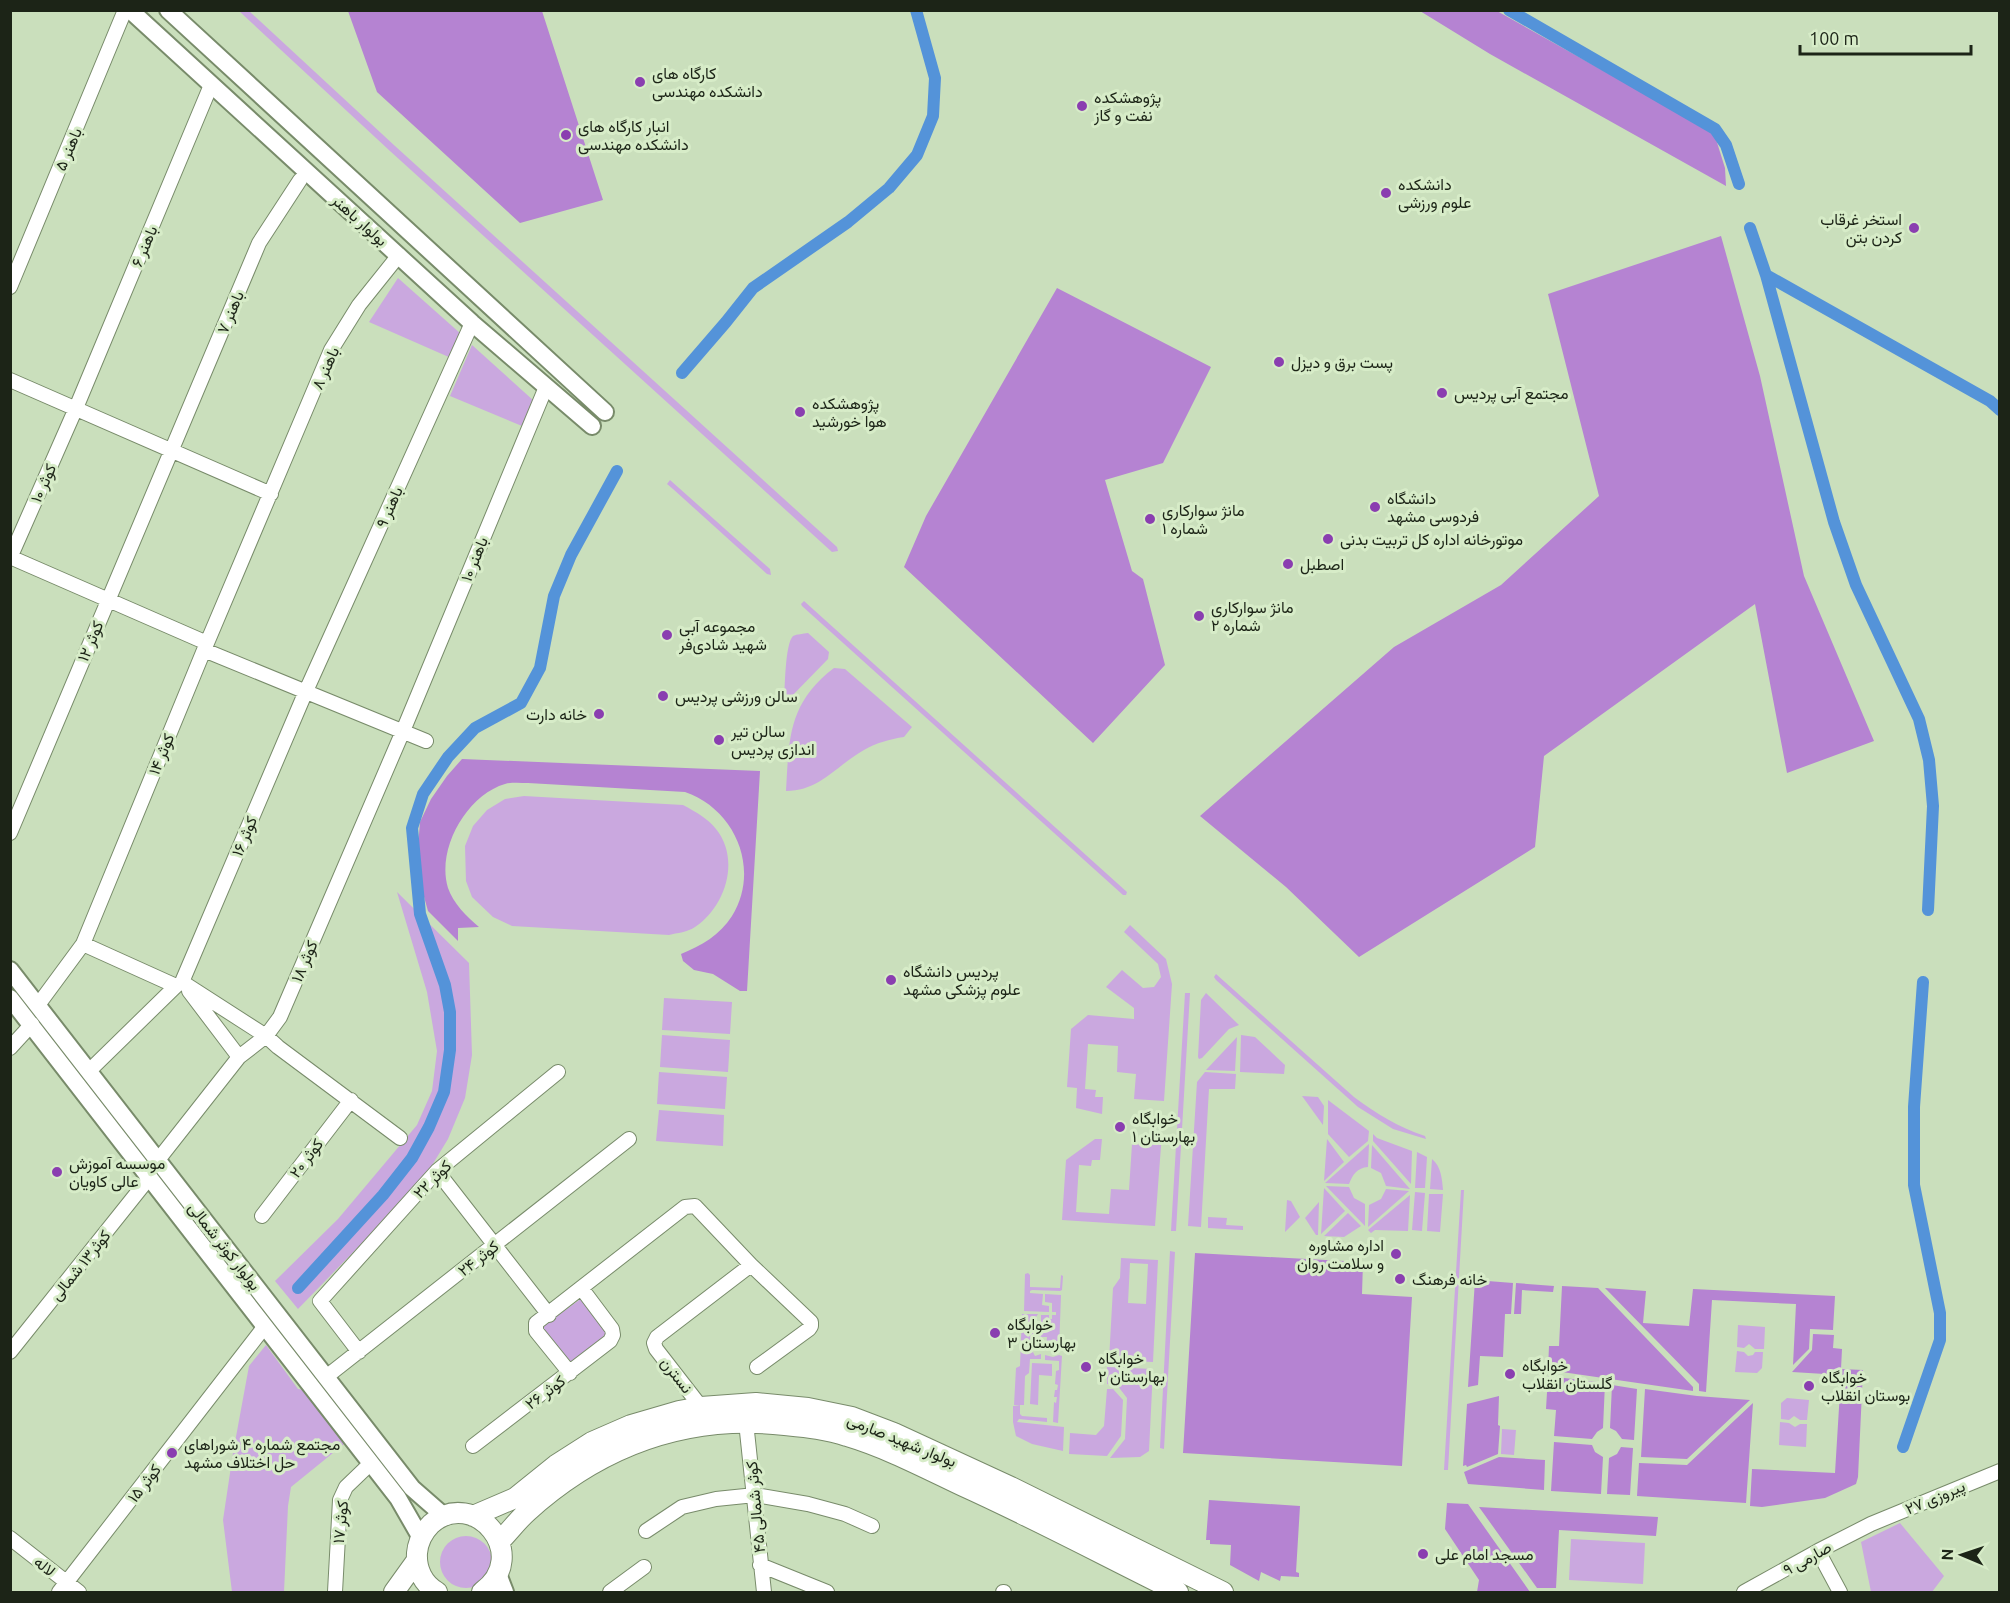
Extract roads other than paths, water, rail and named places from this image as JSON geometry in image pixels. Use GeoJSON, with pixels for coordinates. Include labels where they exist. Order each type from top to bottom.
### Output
{"type":"FeatureCollection","features":[{"type":"Feature","properties":{"kind":"main road","name":"بولوار شهید صارمی"},"geometry":{"type":"LineString","coordinates":[[473,1516],[515,1497],[556,1465],[592,1443],[631,1425],[701,1407],[756,1403],[808,1408],[852,1417],[894,1433],[1179,1593]]}},
{"type":"Feature","properties":{"kind":"main road","name":"بولوار شهید صارمی"},"geometry":{"type":"LineString","coordinates":[[499,1542],[527,1512],[567,1480],[601,1459],[638,1441],[723,1422],[746,1422],[805,1427],[846,1435],[1008,1496],[1222,1593]]}},
{"type":"Feature","properties":{"kind":"main road"},"geometry":{"type":"LineString","coordinates":[[436,1593],[424,1581],[417,1560],[420,1538],[426,1529],[444,1516],[459,1514],[473,1516],[491,1528],[499,1542],[502,1583],[492,1584],[482,1593]]}},
{"type":"Feature","properties":{"kind":"main road"},"geometry":{"type":"LineString","coordinates":[[394,1593],[417,1560]]}},
{"type":"Feature","properties":{"kind":"street","name":"باهنر ۵"},"geometry":{"type":"LineString","coordinates":[[10,287],[125,10]]}},
{"type":"Feature","properties":{"kind":"street","name":"بولوار باهنر"},"geometry":{"type":"LineString","coordinates":[[130,10],[472,323],[587,423],[601,408],[168,10]]}},
{"type":"Feature","properties":{"kind":"street","name":"باهنر ۶"},"geometry":{"type":"LineString","coordinates":[[76,408],[212,84]]}},
{"type":"Feature","properties":{"kind":"street"},"geometry":{"type":"LineString","coordinates":[[251,120],[267,102]]}},
{"type":"Feature","properties":{"kind":"street","name":"باهنر ۷"},"geometry":{"type":"LineString","coordinates":[[172,451],[259,243],[300,180]]}},
{"type":"Feature","properties":{"kind":"street","name":"باهنر ۸"},"geometry":{"type":"LineString","coordinates":[[271,494],[331,350],[359,305],[399,255]]}},
{"type":"Feature","properties":{"kind":"street","name":"باهنر ۹"},"geometry":{"type":"LineString","coordinates":[[306,691],[472,323]]}},
{"type":"Feature","properties":{"kind":"street"},"geometry":{"type":"LineString","coordinates":[[10,380],[271,494]]}},
{"type":"Feature","properties":{"kind":"street","name":"باهنر ۱۰"},"geometry":{"type":"LineString","coordinates":[[403,731],[546,387]]}},
{"type":"Feature","properties":{"kind":"street","name":"کوثر ۱۰"},"geometry":{"type":"LineString","coordinates":[[11,557],[76,408]]}},
{"type":"Feature","properties":{"kind":"street","name":"کوثر ۱۲"},"geometry":{"type":"LineString","coordinates":[[10,833],[172,451]]}},
{"type":"Feature","properties":{"kind":"street","name":"کوثر ۱۴"},"geometry":{"type":"LineString","coordinates":[[38,1005],[83,945],[271,494]]}},
{"type":"Feature","properties":{"kind":"street"},"geometry":{"type":"LineString","coordinates":[[11,557],[306,691],[426,741]]}},
{"type":"Feature","properties":{"kind":"street","name":"کوثر ۱۶"},"geometry":{"type":"LineString","coordinates":[[89,1071],[179,984],[306,691]]}},
{"type":"Feature","properties":{"kind":"street","name":"کوثر ۱۸"},"geometry":{"type":"LineString","coordinates":[[158,1160],[239,1057],[266,1036],[280,1017],[403,731]]}},
{"type":"Feature","properties":{"kind":"street"},"geometry":{"type":"LineString","coordinates":[[83,945],[179,984],[266,1036],[400,1138]]}},
{"type":"Feature","properties":{"kind":"street","name":"بولوار کوثر شمالی"},"geometry":{"type":"LineString","coordinates":[[10,970],[412,1488],[444,1516]]}},
{"type":"Feature","properties":{"kind":"street"},"geometry":{"type":"LineString","coordinates":[[179,984],[239,1057]]}},
{"type":"Feature","properties":{"kind":"street","name":"بولوار کوثر شمالی"},"geometry":{"type":"LineString","coordinates":[[10,998],[398,1498],[420,1538]]}},
{"type":"Feature","properties":{"kind":"street"},"geometry":{"type":"LineString","coordinates":[[10,1048],[32,1024]]}},
{"type":"Feature","properties":{"kind":"street","name":"کوثر ۲۲"},"geometry":{"type":"LineString","coordinates":[[358,1352],[320,1301],[437,1171],[558,1072]]}},
{"type":"Feature","properties":{"kind":"street","name":"کوثر ۲۰"},"geometry":{"type":"LineString","coordinates":[[262,1216],[351,1100]]}},
{"type":"Feature","properties":{"kind":"street","name":"کوثر ۲۴"},"geometry":{"type":"LineString","coordinates":[[326,1377],[629,1139]]}},
{"type":"Feature","properties":{"kind":"street"},"geometry":{"type":"LineString","coordinates":[[437,1171],[549,1315]]}},
{"type":"Feature","properties":{"kind":"street","name":"کوثر۱۳ شمالی"},"geometry":{"type":"LineString","coordinates":[[10,1352],[149,1178]]}},
{"type":"Feature","properties":{"kind":"street"},"geometry":{"type":"LineString","coordinates":[[570,1373],[536,1331],[536,1323],[690,1205],[695,1206],[751,1265],[811,1322],[812,1326],[757,1367]]}},
{"type":"Feature","properties":{"kind":"street","name":"نسترن"},"geometry":{"type":"LineString","coordinates":[[701,1407],[656,1349],[654,1343],[657,1337],[751,1265]]}},
{"type":"Feature","properties":{"kind":"street","name":"کوثر ۲۶"},"geometry":{"type":"LineString","coordinates":[[473,1446],[610,1341],[613,1335],[612,1329],[582,1289]]}},
{"type":"Feature","properties":{"kind":"street","name":"کوثر ۱۵"},"geometry":{"type":"LineString","coordinates":[[63,1588],[265,1326]]}},
{"type":"Feature","properties":{"kind":"street","name":"کوثر شمالی ۴۵"},"geometry":{"type":"LineString","coordinates":[[746,1422],[764,1593]]}},
{"type":"Feature","properties":{"kind":"street","name":"کوثر ۱۷"},"geometry":{"type":"LineString","coordinates":[[335,1593],[340,1500],[346,1487],[371,1463]]}},
{"type":"Feature","properties":{"kind":"street","name":"پیروزی ۲۷"},"geometry":{"type":"LineString","coordinates":[[1871,1524],[2000,1471]]}},
{"type":"Feature","properties":{"kind":"street"},"geometry":{"type":"LineString","coordinates":[[646,1531],[682,1507],[716,1499],[754,1494],[808,1504],[845,1514],[872,1526]]}},
{"type":"Feature","properties":{"kind":"street","name":"صارمی ۹"},"geometry":{"type":"LineString","coordinates":[[1744,1593],[1761,1589],[1818,1551],[1871,1524]]}},
{"type":"Feature","properties":{"kind":"street","name":"لاله"},"geometry":{"type":"LineString","coordinates":[[10,1538],[63,1588],[79,1593]]}},
{"type":"Feature","properties":{"kind":"street"},"geometry":{"type":"LineString","coordinates":[[1818,1551],[1840,1593]]}},
{"type":"Feature","properties":{"kind":"street"},"geometry":{"type":"LineString","coordinates":[[760,1565],[827,1593]]}},
{"type":"Feature","properties":{"kind":"street"},"geometry":{"type":"LineString","coordinates":[[610,1593],[644,1567]]}},
{"type":"Feature","properties":{"kind":"waterway"},"geometry":{"type":"LineString","coordinates":[[682,373],[753,288],[848,222],[889,188],[917,155],[933,116],[935,78],[916,10]]}},
{"type":"Feature","properties":{"kind":"waterway"},"geometry":{"type":"LineString","coordinates":[[1509,10],[1715,129],[1726,145],[1739,184]]}},
{"type":"Feature","properties":{"kind":"waterway"},"geometry":{"type":"LineString","coordinates":[[1750,228],[1766,275],[1834,522],[1856,585],[1919,719],[1929,760],[1933,806],[1928,910]]}},
{"type":"Feature","properties":{"kind":"waterway"},"geometry":{"type":"LineString","coordinates":[[1766,275],[1990,401],[2000,410]]}},
{"type":"Feature","properties":{"kind":"waterway"},"geometry":{"type":"LineString","coordinates":[[298,1288],[383,1195],[412,1158],[444,1092],[450,1050],[450,1012],[445,985],[420,914],[412,828],[423,794],[448,757],[475,728],[521,703],[540,668],[554,596],[571,555],[617,471]]}},
{"type":"Feature","properties":{"kind":"waterway"},"geometry":{"type":"LineString","coordinates":[[1903,1447],[1940,1340],[1940,1313],[1914,1185],[1914,1107],[1923,982]]}},
{"type":"Feature","properties":{"kind":"place","name":"کارگاه های دانشکده مهندسی"},"geometry":{"type":"Point","coordinates":[640,82]}},
{"type":"Feature","properties":{"kind":"place","name":"پژوهشکده نفت و گاز"},"geometry":{"type":"Point","coordinates":[1082,106]}},
{"type":"Feature","properties":{"kind":"place","name":"انبار کارگاه های دانشکده مهندسی"},"geometry":{"type":"Point","coordinates":[566,135]}},
{"type":"Feature","properties":{"kind":"place","name":"دانشکده علوم ورزشی"},"geometry":{"type":"Point","coordinates":[1386,193]}},
{"type":"Feature","properties":{"kind":"place","name":"استخر غرقاب کردن بتن"},"geometry":{"type":"Point","coordinates":[1914,228]}},
{"type":"Feature","properties":{"kind":"place","name":"پست برق و دیزل"},"geometry":{"type":"Point","coordinates":[1279,362]}},
{"type":"Feature","properties":{"kind":"place","name":"مجتمع آبی پردیس"},"geometry":{"type":"Point","coordinates":[1442,393]}},
{"type":"Feature","properties":{"kind":"place","name":"پژوهشکده هوا خورشید"},"geometry":{"type":"Point","coordinates":[800,412]}},
{"type":"Feature","properties":{"kind":"place","name":"دانشگاه فردوسی مشهد"},"geometry":{"type":"Point","coordinates":[1375,507]}},
{"type":"Feature","properties":{"kind":"place","name":"مانژ سوارکاری شماره ۱"},"geometry":{"type":"Point","coordinates":[1150,519]}},
{"type":"Feature","properties":{"kind":"place","name":"موتورخانه اداره کل تربیت بدنی"},"geometry":{"type":"Point","coordinates":[1328,539]}},
{"type":"Feature","properties":{"kind":"place","name":"اصطبل"},"geometry":{"type":"Point","coordinates":[1288,564]}},
{"type":"Feature","properties":{"kind":"place","name":"مانژ سوارکاری شماره ۲"},"geometry":{"type":"Point","coordinates":[1199,616]}},
{"type":"Feature","properties":{"kind":"place","name":"مجموعه آبی شهید شادی‌فر"},"geometry":{"type":"Point","coordinates":[667,635]}},
{"type":"Feature","properties":{"kind":"place","name":"سالن ورزشی پردیس"},"geometry":{"type":"Point","coordinates":[663,696]}},
{"type":"Feature","properties":{"kind":"place","name":"خانه دارت"},"geometry":{"type":"Point","coordinates":[599,714]}},
{"type":"Feature","properties":{"kind":"place","name":"سالن تیر اندازی پردیس"},"geometry":{"type":"Point","coordinates":[719,740]}},
{"type":"Feature","properties":{"kind":"place","name":"پردیس دانشگاه علوم پزشکی مشهد"},"geometry":{"type":"Point","coordinates":[891,980]}},
{"type":"Feature","properties":{"kind":"place","name":"خوابگاه بهارستان ١"},"geometry":{"type":"Point","coordinates":[1120,1127]}},
{"type":"Feature","properties":{"kind":"place","name":"موسسه آموزش عالی کاویان"},"geometry":{"type":"Point","coordinates":[57,1172]}},
{"type":"Feature","properties":{"kind":"place","name":"اداره مشاوره و سلامت روان"},"geometry":{"type":"Point","coordinates":[1396,1254]}},
{"type":"Feature","properties":{"kind":"place","name":"خانه فرهنگ"},"geometry":{"type":"Point","coordinates":[1400,1279]}},
{"type":"Feature","properties":{"kind":"place","name":"خوابگاه بهارستان ۳"},"geometry":{"type":"Point","coordinates":[995,1333]}},
{"type":"Feature","properties":{"kind":"place","name":"خوابگاه بهارستان ۲"},"geometry":{"type":"Point","coordinates":[1086,1367]}},
{"type":"Feature","properties":{"kind":"place","name":"خوابگاه گلستان انقلاب"},"geometry":{"type":"Point","coordinates":[1510,1374]}},
{"type":"Feature","properties":{"kind":"place","name":"خوابگاه بوستان انقلاب"},"geometry":{"type":"Point","coordinates":[1809,1386]}},
{"type":"Feature","properties":{"kind":"place","name":"مجتمع شماره ۴ شوراهای حل اختلاف مشهد"},"geometry":{"type":"Point","coordinates":[172,1453]}},
{"type":"Feature","properties":{"kind":"place","name":"مسجد امام علی"},"geometry":{"type":"Point","coordinates":[1423,1554]}}]}
